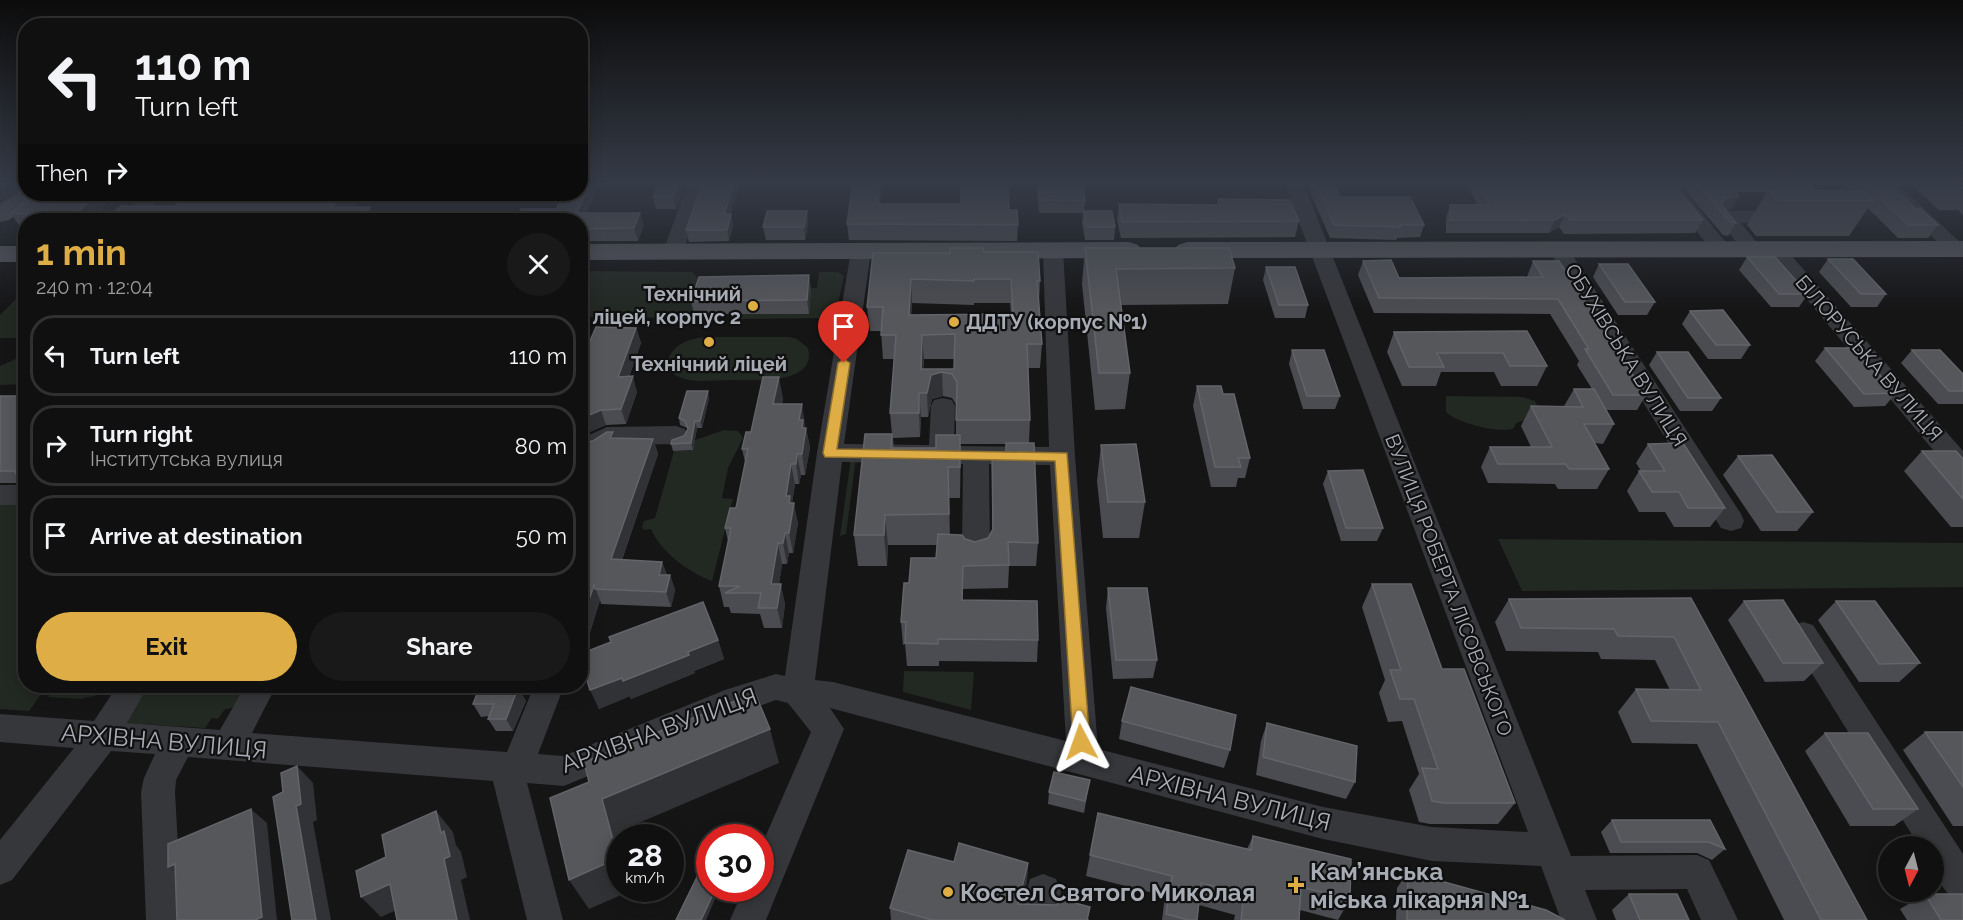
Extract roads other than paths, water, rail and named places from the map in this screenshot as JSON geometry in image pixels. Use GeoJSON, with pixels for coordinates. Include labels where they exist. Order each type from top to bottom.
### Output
{"type":"FeatureCollection","features":[{"type":"Feature","properties":{"kind":"main road"},"geometry":{"type":"LineString","coordinates":[[588,252],[1959,248]]}},
{"type":"Feature","properties":{"kind":"main road"},"geometry":{"type":"LineString","coordinates":[[0,254],[18,254]]}},
{"type":"Feature","properties":{"kind":"street"},"geometry":{"type":"LineString","coordinates":[[673,252],[683,225]]}},
{"type":"Feature","properties":{"kind":"street","name":"ВУЛИЦЯ РОБЕРТА ЛІСОВСЬКОГО"},"geometry":{"type":"LineString","coordinates":[[1310,225],[1579,920]]}},
{"type":"Feature","properties":{"kind":"street"},"geometry":{"type":"LineString","coordinates":[[1701,225],[1721,249]]}},
{"type":"Feature","properties":{"kind":"street","name":"БІЛОРУСЬКА ВУЛИЦЯ"},"geometry":{"type":"LineString","coordinates":[[1735,225],[1763,249],[1963,468]]}},
{"type":"Feature","properties":{"kind":"street"},"geometry":{"type":"LineString","coordinates":[[1933,225],[1959,248]]}},
{"type":"Feature","properties":{"kind":"street"},"geometry":{"type":"LineString","coordinates":[[1053,250],[1062,456],[1083,761]]}},
{"type":"Feature","properties":{"kind":"street","name":"ОБУХІВСЬКА ВУЛИЦЯ"},"geometry":{"type":"LineString","coordinates":[[1559,250],[1731,521]]}},
{"type":"Feature","properties":{"kind":"street"},"geometry":{"type":"LineString","coordinates":[[748,920],[828,729],[798,692],[830,453],[861,251]]}},
{"type":"Feature","properties":{"kind":"street"},"geometry":{"type":"LineString","coordinates":[[940,456],[943,406]]}},
{"type":"Feature","properties":{"kind":"street"},"geometry":{"type":"LineString","coordinates":[[588,448],[607,436],[676,435]]}},
{"type":"Feature","properties":{"kind":"street"},"geometry":{"type":"LineString","coordinates":[[1938,439],[1963,438]]}},
{"type":"Feature","properties":{"kind":"street"},"geometry":{"type":"LineString","coordinates":[[830,453],[1062,456]]}},
{"type":"Feature","properties":{"kind":"street"},"geometry":{"type":"LineString","coordinates":[[976,456],[976,552]]}},
{"type":"Feature","properties":{"kind":"street"},"geometry":{"type":"LineString","coordinates":[[0,495],[18,495]]}},
{"type":"Feature","properties":{"kind":"street"},"geometry":{"type":"LineString","coordinates":[[1795,621],[1963,885]]}},
{"type":"Feature","properties":{"kind":"street","name":"АРХІВНА ВУЛИЦЯ"},"geometry":{"type":"LineString","coordinates":[[0,728],[564,771],[724,704],[776,687],[798,692],[833,694],[1323,823],[1432,844],[1556,862],[1697,872],[1720,920]]}},
{"type":"Feature","properties":{"kind":"street"},"geometry":{"type":"LineString","coordinates":[[0,868],[102,736],[129,693]]}},
{"type":"Feature","properties":{"kind":"street"},"geometry":{"type":"LineString","coordinates":[[228,747],[257,693]]}},
{"type":"Feature","properties":{"kind":"street"},"geometry":{"type":"LineString","coordinates":[[545,920],[519,824],[511,768],[546,693]]}},
{"type":"Feature","properties":{"kind":"street"},"geometry":{"type":"LineString","coordinates":[[164,920],[158,792],[160,778],[178,743]]}},
{"type":"Feature","properties":{"kind":"place","name":"Технічний ліцей, корпус 2"},"geometry":{"type":"Point","coordinates":[753,306]}},
{"type":"Feature","properties":{"kind":"place","name":"ДДТУ (корпус №1)"},"geometry":{"type":"Point","coordinates":[954,322]}},
{"type":"Feature","properties":{"kind":"place","name":"Технічний ліцей"},"geometry":{"type":"Point","coordinates":[709,342]}},
{"type":"Feature","properties":{"kind":"place","name":"Кам’янська міська лікарня №1"},"geometry":{"type":"Point","coordinates":[1296,885]}},
{"type":"Feature","properties":{"kind":"place","name":"Костел Святого Миколая"},"geometry":{"type":"Point","coordinates":[948,892]}}]}
